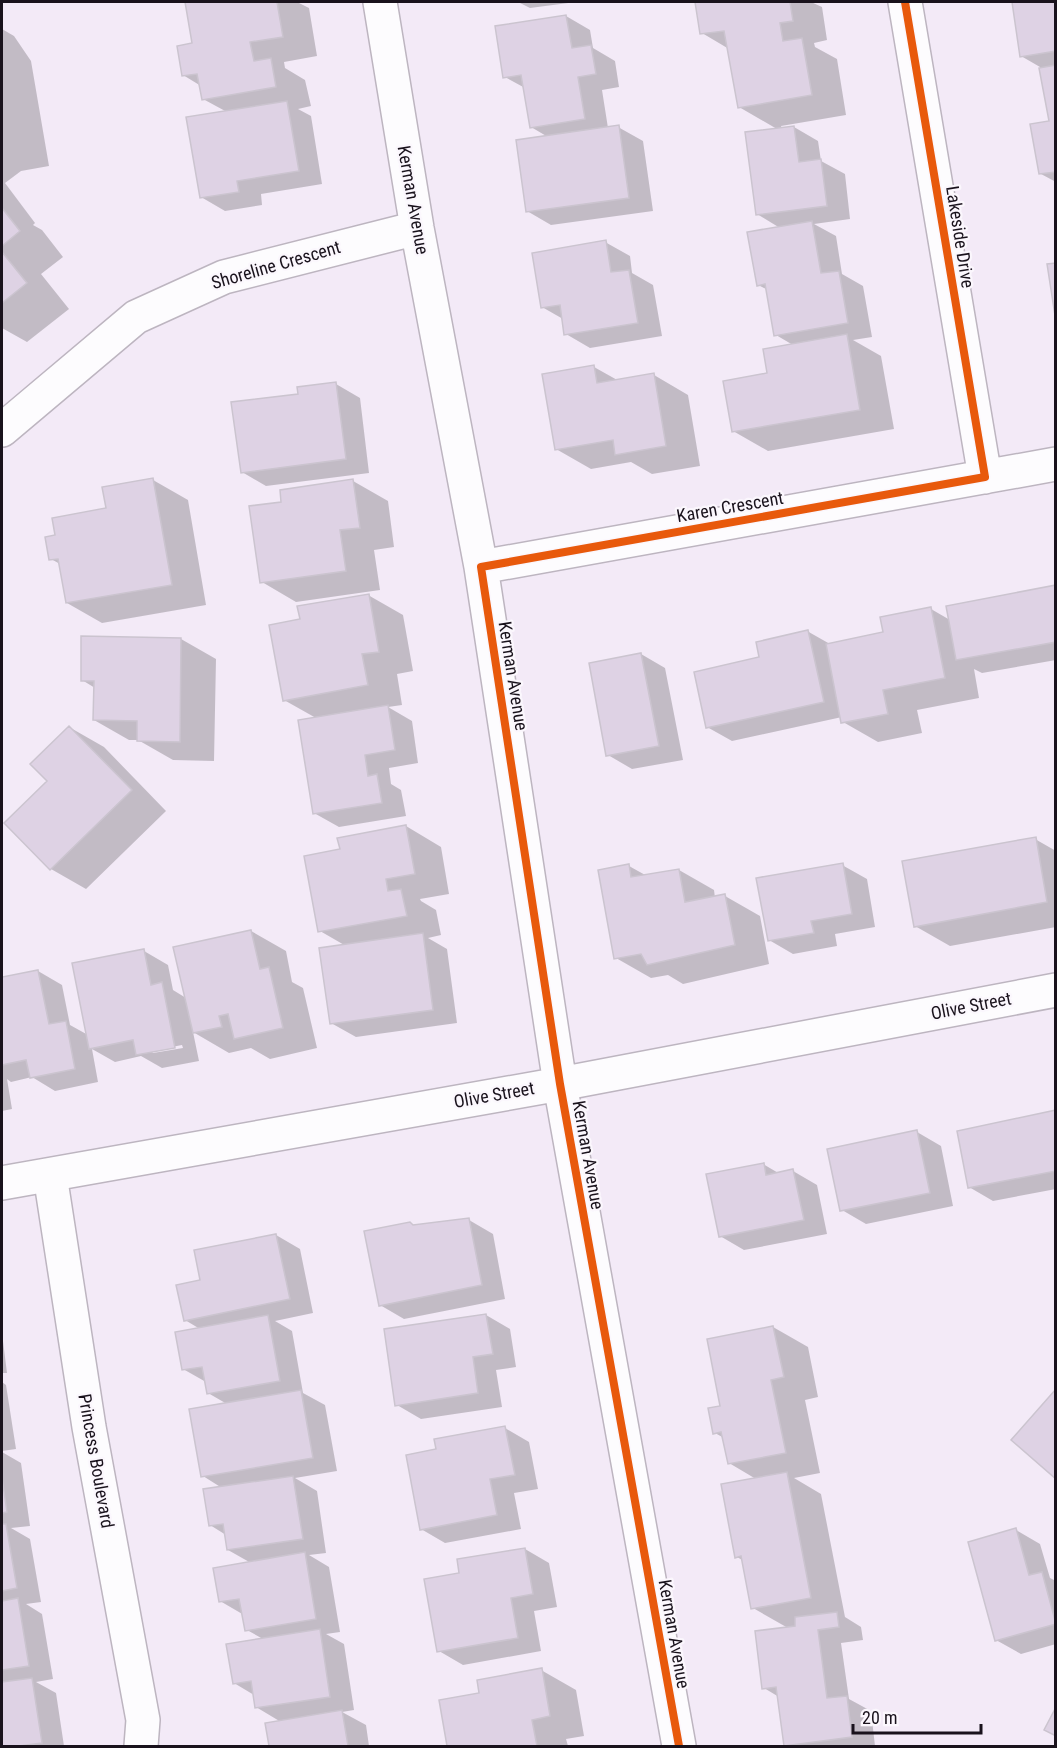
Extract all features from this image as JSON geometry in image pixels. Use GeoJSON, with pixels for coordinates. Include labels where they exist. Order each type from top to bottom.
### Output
{"type":"FeatureCollection","features":[{"type":"Feature","properties":{"kind":"street","name":"Kerman Avenue"},"geometry":{"type":"LineString","coordinates":[[380,2],[417,228],[481,567],[560,1083],[679,1746]]}},
{"type":"Feature","properties":{"kind":"street","name":"Lakeside Drive"},"geometry":{"type":"LineString","coordinates":[[905,2],[985,477]]}},
{"type":"Feature","properties":{"kind":"street","name":"Shoreline Crescent"},"geometry":{"type":"LineString","coordinates":[[2,429],[136,317],[224,277],[417,228]]}},
{"type":"Feature","properties":{"kind":"street","name":"Karen Crescent"},"geometry":{"type":"LineString","coordinates":[[481,567],[1056,464]]}},
{"type":"Feature","properties":{"kind":"street","name":"Olive Street"},"geometry":{"type":"LineString","coordinates":[[2,1183],[560,1083],[1056,990]]}},
{"type":"Feature","properties":{"kind":"street","name":"Princess Boulevard"},"geometry":{"type":"LineString","coordinates":[[50,1175],[89,1427],[142,1720],[141,1746]]}},
{"type":"Feature","properties":{"kind":"building"},"geometry":{"type":"Polygon","coordinates":[[[185,2],[277,2],[283,37],[250,42],[254,61],[271,58],[276,87],[202,100],[197,74],[182,76],[177,46],[192,43],[185,2]]]}},
{"type":"Feature","properties":{"kind":"building"},"geometry":{"type":"Polygon","coordinates":[[[695,2],[790,2],[793,21],[780,23],[783,41],[802,38],[812,95],[738,108],[724,31],[700,34],[695,2]]]}},
{"type":"Feature","properties":{"kind":"building"},"geometry":{"type":"Polygon","coordinates":[[[1012,2],[1056,2],[1056,51],[1020,57],[1012,2]]]}},
{"type":"Feature","properties":{"kind":"building"},"geometry":{"type":"Polygon","coordinates":[[[566,15],[572,48],[591,45],[596,74],[578,77],[585,119],[530,128],[521,75],[503,78],[495,26],[566,15]]]}},
{"type":"Feature","properties":{"kind":"building"},"geometry":{"type":"Polygon","coordinates":[[[1056,65],[1056,172],[1039,174],[1030,124],[1049,121],[1039,68],[1056,65]]]}},
{"type":"Feature","properties":{"kind":"building"},"geometry":{"type":"Polygon","coordinates":[[[287,101],[299,171],[237,181],[239,192],[200,198],[186,117],[287,101]]]}},
{"type":"Feature","properties":{"kind":"building"},"geometry":{"type":"Polygon","coordinates":[[[619,125],[629,198],[526,212],[516,140],[619,125]]]}},
{"type":"Feature","properties":{"kind":"building"},"geometry":{"type":"Polygon","coordinates":[[[794,126],[799,162],[821,159],[827,206],[756,215],[745,132],[794,126]]]}},
{"type":"Feature","properties":{"kind":"building"},"geometry":{"type":"Polygon","coordinates":[[[2,208],[20,231],[2,246],[2,208]]]}},
{"type":"Feature","properties":{"kind":"building"},"geometry":{"type":"Polygon","coordinates":[[[812,221],[821,273],[839,271],[848,323],[774,336],[765,284],[757,286],[747,232],[812,221]]]}},
{"type":"Feature","properties":{"kind":"building"},"geometry":{"type":"Polygon","coordinates":[[[606,240],[611,272],[629,270],[638,323],[564,335],[560,305],[541,308],[532,253],[606,240]]]}},
{"type":"Feature","properties":{"kind":"building"},"geometry":{"type":"Polygon","coordinates":[[[2,252],[27,283],[2,303],[2,252]]]}},
{"type":"Feature","properties":{"kind":"building"},"geometry":{"type":"Polygon","coordinates":[[[1056,263],[1056,322],[1047,264],[1056,263]]]}},
{"type":"Feature","properties":{"kind":"building"},"geometry":{"type":"Polygon","coordinates":[[[847,334],[860,410],[732,432],[723,381],[767,373],[763,349],[847,334]]]}},
{"type":"Feature","properties":{"kind":"building"},"geometry":{"type":"Polygon","coordinates":[[[594,365],[597,383],[654,373],[666,446],[615,455],[613,440],[555,450],[542,374],[594,365]]]}},
{"type":"Feature","properties":{"kind":"building"},"geometry":{"type":"Polygon","coordinates":[[[336,382],[346,459],[241,473],[231,402],[298,394],[297,387],[336,382]]]}},
{"type":"Feature","properties":{"kind":"building"},"geometry":{"type":"Polygon","coordinates":[[[153,478],[172,585],[66,603],[58,559],[49,560],[45,537],[55,535],[52,518],[106,508],[102,487],[153,478]]]}},
{"type":"Feature","properties":{"kind":"building"},"geometry":{"type":"Polygon","coordinates":[[[353,479],[360,528],[340,530],[346,571],[260,583],[249,506],[281,502],[280,490],[353,479]]]}},
{"type":"Feature","properties":{"kind":"building"},"geometry":{"type":"Polygon","coordinates":[[[1056,585],[1056,642],[956,660],[946,606],[1056,585]]]}},
{"type":"Feature","properties":{"kind":"building"},"geometry":{"type":"Polygon","coordinates":[[[369,594],[379,652],[362,654],[368,685],[283,701],[269,625],[300,619],[297,606],[369,594]]]}},
{"type":"Feature","properties":{"kind":"building"},"geometry":{"type":"Polygon","coordinates":[[[931,607],[945,678],[883,690],[888,714],[841,723],[826,644],[883,632],[880,617],[931,607]]]}},
{"type":"Feature","properties":{"kind":"building"},"geometry":{"type":"Polygon","coordinates":[[[808,630],[824,702],[706,728],[694,672],[759,657],[756,642],[808,630]]]}},
{"type":"Feature","properties":{"kind":"building"},"geometry":{"type":"Polygon","coordinates":[[[81,636],[181,638],[180,742],[137,741],[137,721],[93,720],[94,681],[81,681],[81,636]]]}},
{"type":"Feature","properties":{"kind":"building"},"geometry":{"type":"Polygon","coordinates":[[[641,653],[659,746],[606,756],[589,663],[641,653]]]}},
{"type":"Feature","properties":{"kind":"building"},"geometry":{"type":"Polygon","coordinates":[[[388,705],[395,750],[365,755],[368,776],[377,774],[382,803],[313,814],[298,720],[388,705]]]}},
{"type":"Feature","properties":{"kind":"building"},"geometry":{"type":"Polygon","coordinates":[[[69,726],[132,790],[50,870],[4,823],[47,781],[30,764],[69,726]]]}},
{"type":"Feature","properties":{"kind":"building"},"geometry":{"type":"Polygon","coordinates":[[[406,825],[415,874],[386,879],[388,891],[401,889],[407,916],[318,932],[304,856],[340,849],[337,838],[406,825]]]}},
{"type":"Feature","properties":{"kind":"building"},"geometry":{"type":"Polygon","coordinates":[[[1036,837],[1047,902],[914,927],[902,861],[1036,837]]]}},
{"type":"Feature","properties":{"kind":"building"},"geometry":{"type":"Polygon","coordinates":[[[843,863],[852,914],[811,921],[814,933],[768,941],[756,878],[843,863]]]}},
{"type":"Feature","properties":{"kind":"building"},"geometry":{"type":"Polygon","coordinates":[[[629,864],[631,877],[679,869],[685,902],[725,894],[735,945],[647,965],[641,954],[614,959],[598,870],[629,864]]]}},
{"type":"Feature","properties":{"kind":"building"},"geometry":{"type":"Polygon","coordinates":[[[251,930],[260,969],[269,967],[283,1028],[234,1039],[228,1014],[219,1016],[222,1027],[193,1033],[173,947],[251,930]]]}},
{"type":"Feature","properties":{"kind":"building"},"geometry":{"type":"Polygon","coordinates":[[[423,933],[433,1010],[330,1024],[319,948],[423,933]]]}},
{"type":"Feature","properties":{"kind":"building"},"geometry":{"type":"Polygon","coordinates":[[[144,949],[151,985],[162,982],[175,1048],[136,1055],[133,1040],[89,1049],[72,963],[144,949]]]}},
{"type":"Feature","properties":{"kind":"building"},"geometry":{"type":"Polygon","coordinates":[[[38,970],[49,1024],[66,1021],[75,1069],[30,1078],[26,1060],[2,1065],[2,977],[38,970]]]}},
{"type":"Feature","properties":{"kind":"building"},"geometry":{"type":"Polygon","coordinates":[[[1056,1110],[1056,1171],[968,1188],[957,1131],[1056,1110]]]}},
{"type":"Feature","properties":{"kind":"building"},"geometry":{"type":"Polygon","coordinates":[[[917,1130],[930,1193],[840,1211],[827,1149],[917,1130]]]}},
{"type":"Feature","properties":{"kind":"building"},"geometry":{"type":"Polygon","coordinates":[[[764,1163],[766,1175],[793,1169],[804,1220],[719,1237],[706,1174],[764,1163]]]}},
{"type":"Feature","properties":{"kind":"building"},"geometry":{"type":"Polygon","coordinates":[[[469,1218],[482,1285],[379,1306],[364,1231],[410,1222],[413,1225],[469,1218]]]}},
{"type":"Feature","properties":{"kind":"building"},"geometry":{"type":"Polygon","coordinates":[[[276,1234],[290,1299],[184,1321],[176,1285],[200,1280],[194,1250],[276,1234]]]}},
{"type":"Feature","properties":{"kind":"building"},"geometry":{"type":"Polygon","coordinates":[[[486,1314],[493,1354],[473,1357],[478,1393],[395,1406],[384,1329],[486,1314]]]}},
{"type":"Feature","properties":{"kind":"building"},"geometry":{"type":"Polygon","coordinates":[[[268,1315],[280,1381],[207,1394],[202,1367],[182,1370],[175,1332],[268,1315]]]}},
{"type":"Feature","properties":{"kind":"building"},"geometry":{"type":"Polygon","coordinates":[[[773,1326],[784,1377],[771,1380],[786,1453],[728,1464],[721,1432],[713,1434],[708,1408],[720,1406],[707,1339],[773,1326]]]}},
{"type":"Feature","properties":{"kind":"building"},"geometry":{"type":"Polygon","coordinates":[[[1056,1389],[1056,1479],[1011,1440],[1056,1389]]]}},
{"type":"Feature","properties":{"kind":"building"},"geometry":{"type":"Polygon","coordinates":[[[301,1390],[313,1458],[201,1477],[189,1409],[301,1390]]]}},
{"type":"Feature","properties":{"kind":"building"},"geometry":{"type":"Polygon","coordinates":[[[505,1426],[515,1475],[490,1479],[497,1515],[420,1530],[406,1455],[436,1449],[434,1439],[505,1426]]]}},
{"type":"Feature","properties":{"kind":"building"},"geometry":{"type":"Polygon","coordinates":[[[787,1472],[811,1598],[751,1609],[741,1556],[735,1558],[721,1484],[787,1472]]]}},
{"type":"Feature","properties":{"kind":"building"},"geometry":{"type":"Polygon","coordinates":[[[293,1476],[303,1539],[227,1550],[223,1524],[209,1526],[203,1489],[293,1476]]]}},
{"type":"Feature","properties":{"kind":"building"},"geometry":{"type":"Polygon","coordinates":[[[2,1478],[7,1512],[2,1513],[2,1478]]]}},
{"type":"Feature","properties":{"kind":"building"},"geometry":{"type":"Polygon","coordinates":[[[2,1524],[6,1524],[17,1588],[2,1591],[2,1524]]]}},
{"type":"Feature","properties":{"kind":"building"},"geometry":{"type":"Polygon","coordinates":[[[1016,1528],[1029,1575],[1042,1572],[1056,1624],[995,1641],[968,1542],[1016,1528]]]}},
{"type":"Feature","properties":{"kind":"building"},"geometry":{"type":"Polygon","coordinates":[[[525,1548],[533,1594],[511,1598],[518,1638],[437,1652],[424,1579],[459,1573],[457,1559],[525,1548]]]}},
{"type":"Feature","properties":{"kind":"building"},"geometry":{"type":"Polygon","coordinates":[[[305,1552],[316,1619],[245,1631],[239,1599],[219,1602],[213,1568],[305,1552]]]}},
{"type":"Feature","properties":{"kind":"building"},"geometry":{"type":"Polygon","coordinates":[[[18,1598],[29,1666],[2,1670],[2,1601],[18,1598]]]}},
{"type":"Feature","properties":{"kind":"building"},"geometry":{"type":"Polygon","coordinates":[[[837,1612],[839,1627],[818,1630],[827,1698],[847,1696],[852,1737],[784,1746],[776,1687],[762,1689],[755,1631],[795,1626],[795,1617],[837,1612]]]}},
{"type":"Feature","properties":{"kind":"building"},"geometry":{"type":"Polygon","coordinates":[[[320,1629],[330,1697],[255,1708],[251,1681],[233,1684],[226,1644],[320,1629]]]}},
{"type":"Feature","properties":{"kind":"building"},"geometry":{"type":"Polygon","coordinates":[[[542,1668],[550,1716],[532,1720],[537,1746],[447,1746],[439,1700],[479,1693],[477,1680],[542,1668]]]}},
{"type":"Feature","properties":{"kind":"building"},"geometry":{"type":"Polygon","coordinates":[[[32,1678],[42,1743],[2,1746],[2,1682],[32,1678]]]}},
{"type":"Feature","properties":{"kind":"building"},"geometry":{"type":"Polygon","coordinates":[[[1056,1707],[1056,1736],[1044,1730],[1056,1707]]]}},
{"type":"Feature","properties":{"kind":"building"},"geometry":{"type":"Polygon","coordinates":[[[342,1710],[348,1746],[269,1746],[265,1723],[342,1710]]]}},
{"type":"Feature","properties":{"kind":"cycle path"},"geometry":{"type":"LineString","coordinates":[[679,1746],[560,1084],[481,567],[985,477],[905,2]]}}]}
